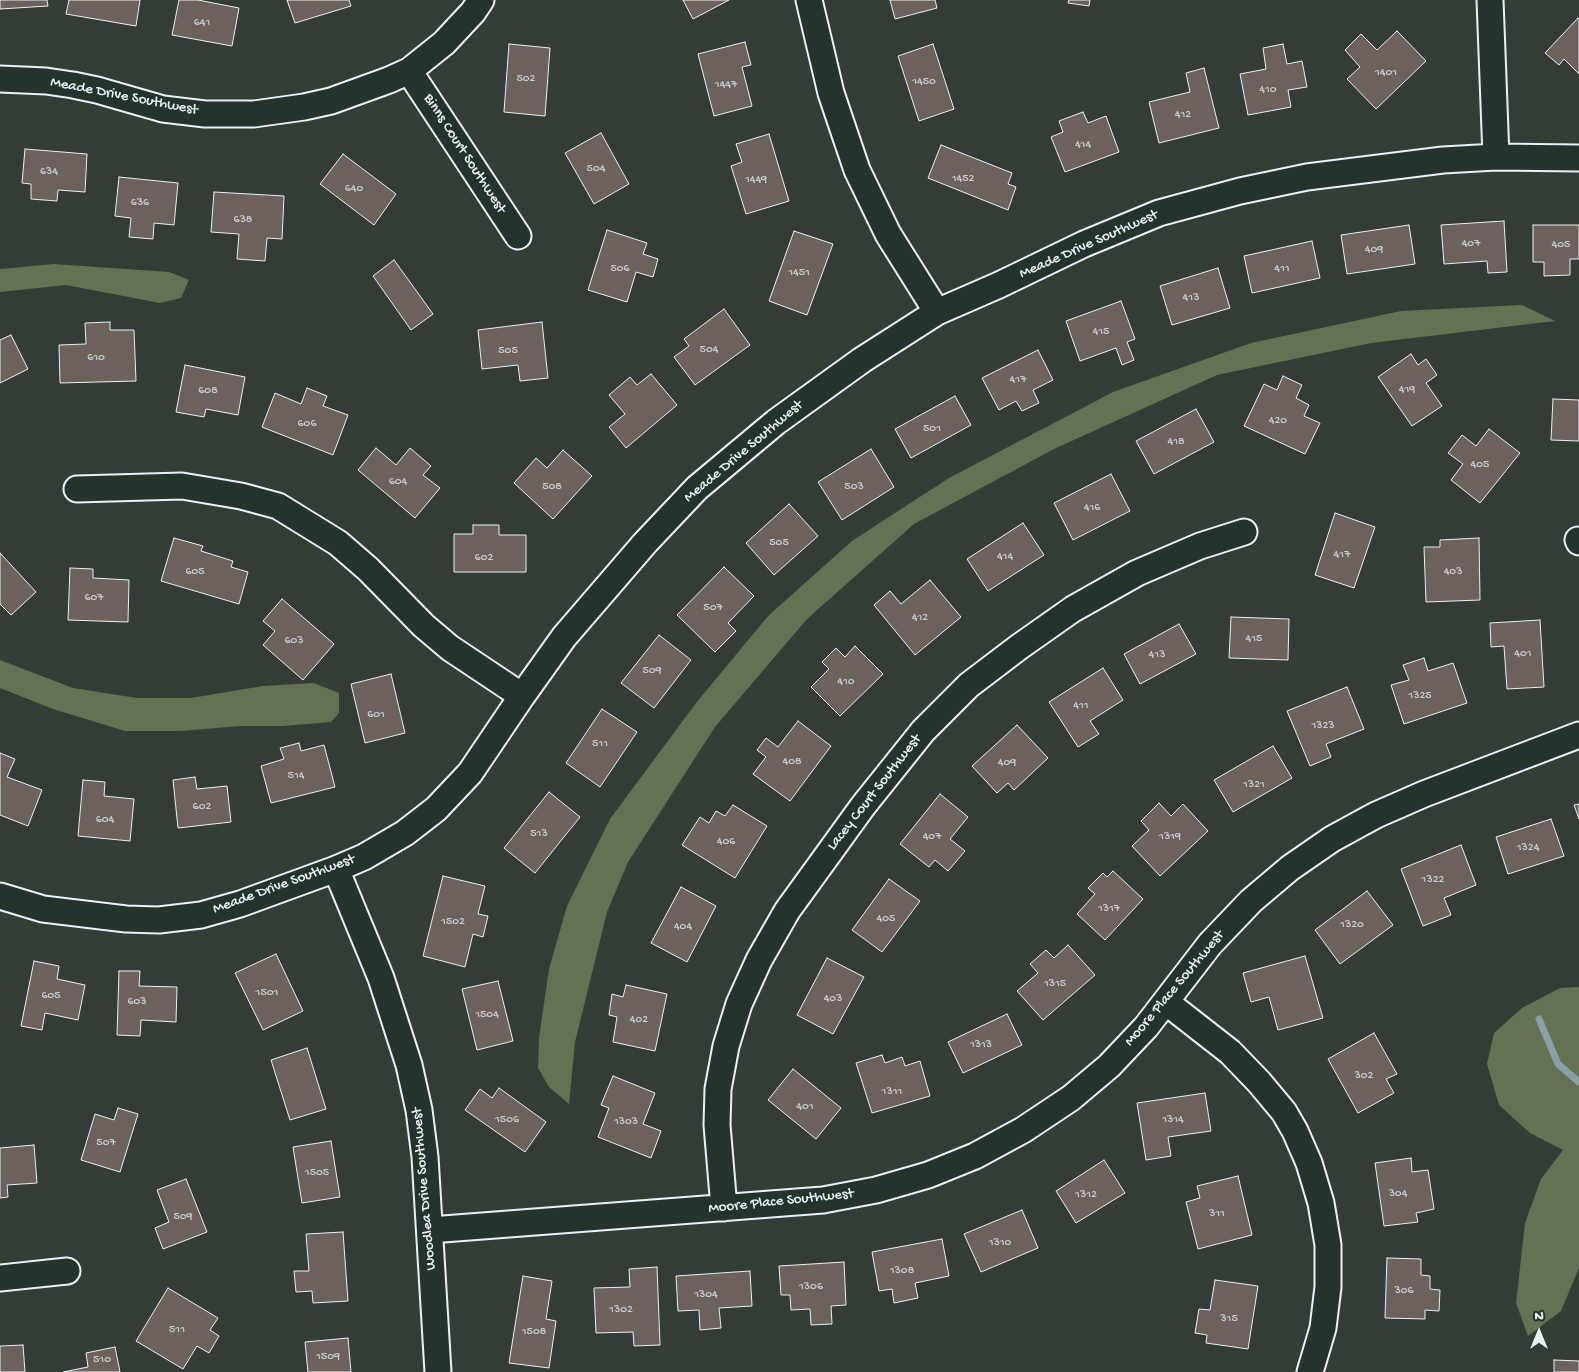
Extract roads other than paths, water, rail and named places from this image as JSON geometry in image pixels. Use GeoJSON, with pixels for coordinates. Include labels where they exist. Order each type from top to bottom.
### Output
{"type":"FeatureCollection","features":[{"type":"Feature","properties":{"kind":"street","name":"Meade Drive Southwest"},"geometry":{"type":"LineString","coordinates":[[0,79],[54,82],[97,90],[163,109],[205,114],[254,114],[324,103],[409,71],[444,43],[473,12],[481,0]]}},
{"type":"Feature","properties":{"kind":"street"},"geometry":{"type":"LineString","coordinates":[[810,0],[831,93],[857,170],[888,234],[937,312]]}},
{"type":"Feature","properties":{"kind":"street"},"geometry":{"type":"LineString","coordinates":[[1490,0],[1496,157]]}},
{"type":"Feature","properties":{"kind":"street","name":"Binns Court Southwest"},"geometry":{"type":"LineString","coordinates":[[409,71],[518,236]]}},
{"type":"Feature","properties":{"kind":"street","name":"Meade Drive Southwest"},"geometry":{"type":"LineString","coordinates":[[0,896],[43,909],[126,919],[159,920],[201,915],[240,904],[336,870],[405,833],[436,809],[470,773],[564,637],[595,599],[697,488],[776,422],[862,360],[937,312],[999,285],[1084,244],[1159,213],[1240,191],[1307,177],[1443,160],[1496,157],[1579,158]]}},
{"type":"Feature","properties":{"kind":"street"},"geometry":{"type":"LineString","coordinates":[[76,489],[182,486],[241,496],[278,506],[338,544],[368,569],[424,626],[450,648],[522,696]]}},
{"type":"Feature","properties":{"kind":"street","name":"Lacey Court Southwest"},"geometry":{"type":"LineString","coordinates":[[724,1208],[717,1126],[718,1089],[726,1046],[739,1004],[759,960],[787,911],[863,806],[923,731],[969,685],[1019,647],[1073,609],[1137,573],[1200,546],[1244,532]]}},
{"type":"Feature","properties":{"kind":"street","name":"Moore Place Southwest"},"geometry":{"type":"LineString","coordinates":[[430,1230],[823,1200],[876,1190],[928,1175],[975,1156],[1024,1130],[1071,1098],[1109,1066],[1146,1027],[1210,944],[1251,901],[1290,868],[1332,839],[1376,815],[1424,794],[1579,735]]}},
{"type":"Feature","properties":{"kind":"street","name":"Woodlea Drive Southwest"},"geometry":{"type":"LineString","coordinates":[[336,870],[381,978],[409,1064],[419,1110],[425,1157],[438,1372]]}},
{"type":"Feature","properties":{"kind":"street"},"geometry":{"type":"LineString","coordinates":[[1166,1002],[1230,1052],[1259,1082],[1284,1112],[1295,1131],[1309,1163],[1321,1203],[1328,1245],[1328,1287],[1323,1328],[1310,1372]]}},
{"type":"Feature","properties":{"kind":"street"},"geometry":{"type":"LineString","coordinates":[[0,1278],[67,1271]]}},
{"type":"Feature","properties":{"kind":"waterway"},"geometry":{"type":"LineString","coordinates":[[1539,1019],[1558,1064],[1579,1082]]}}]}
